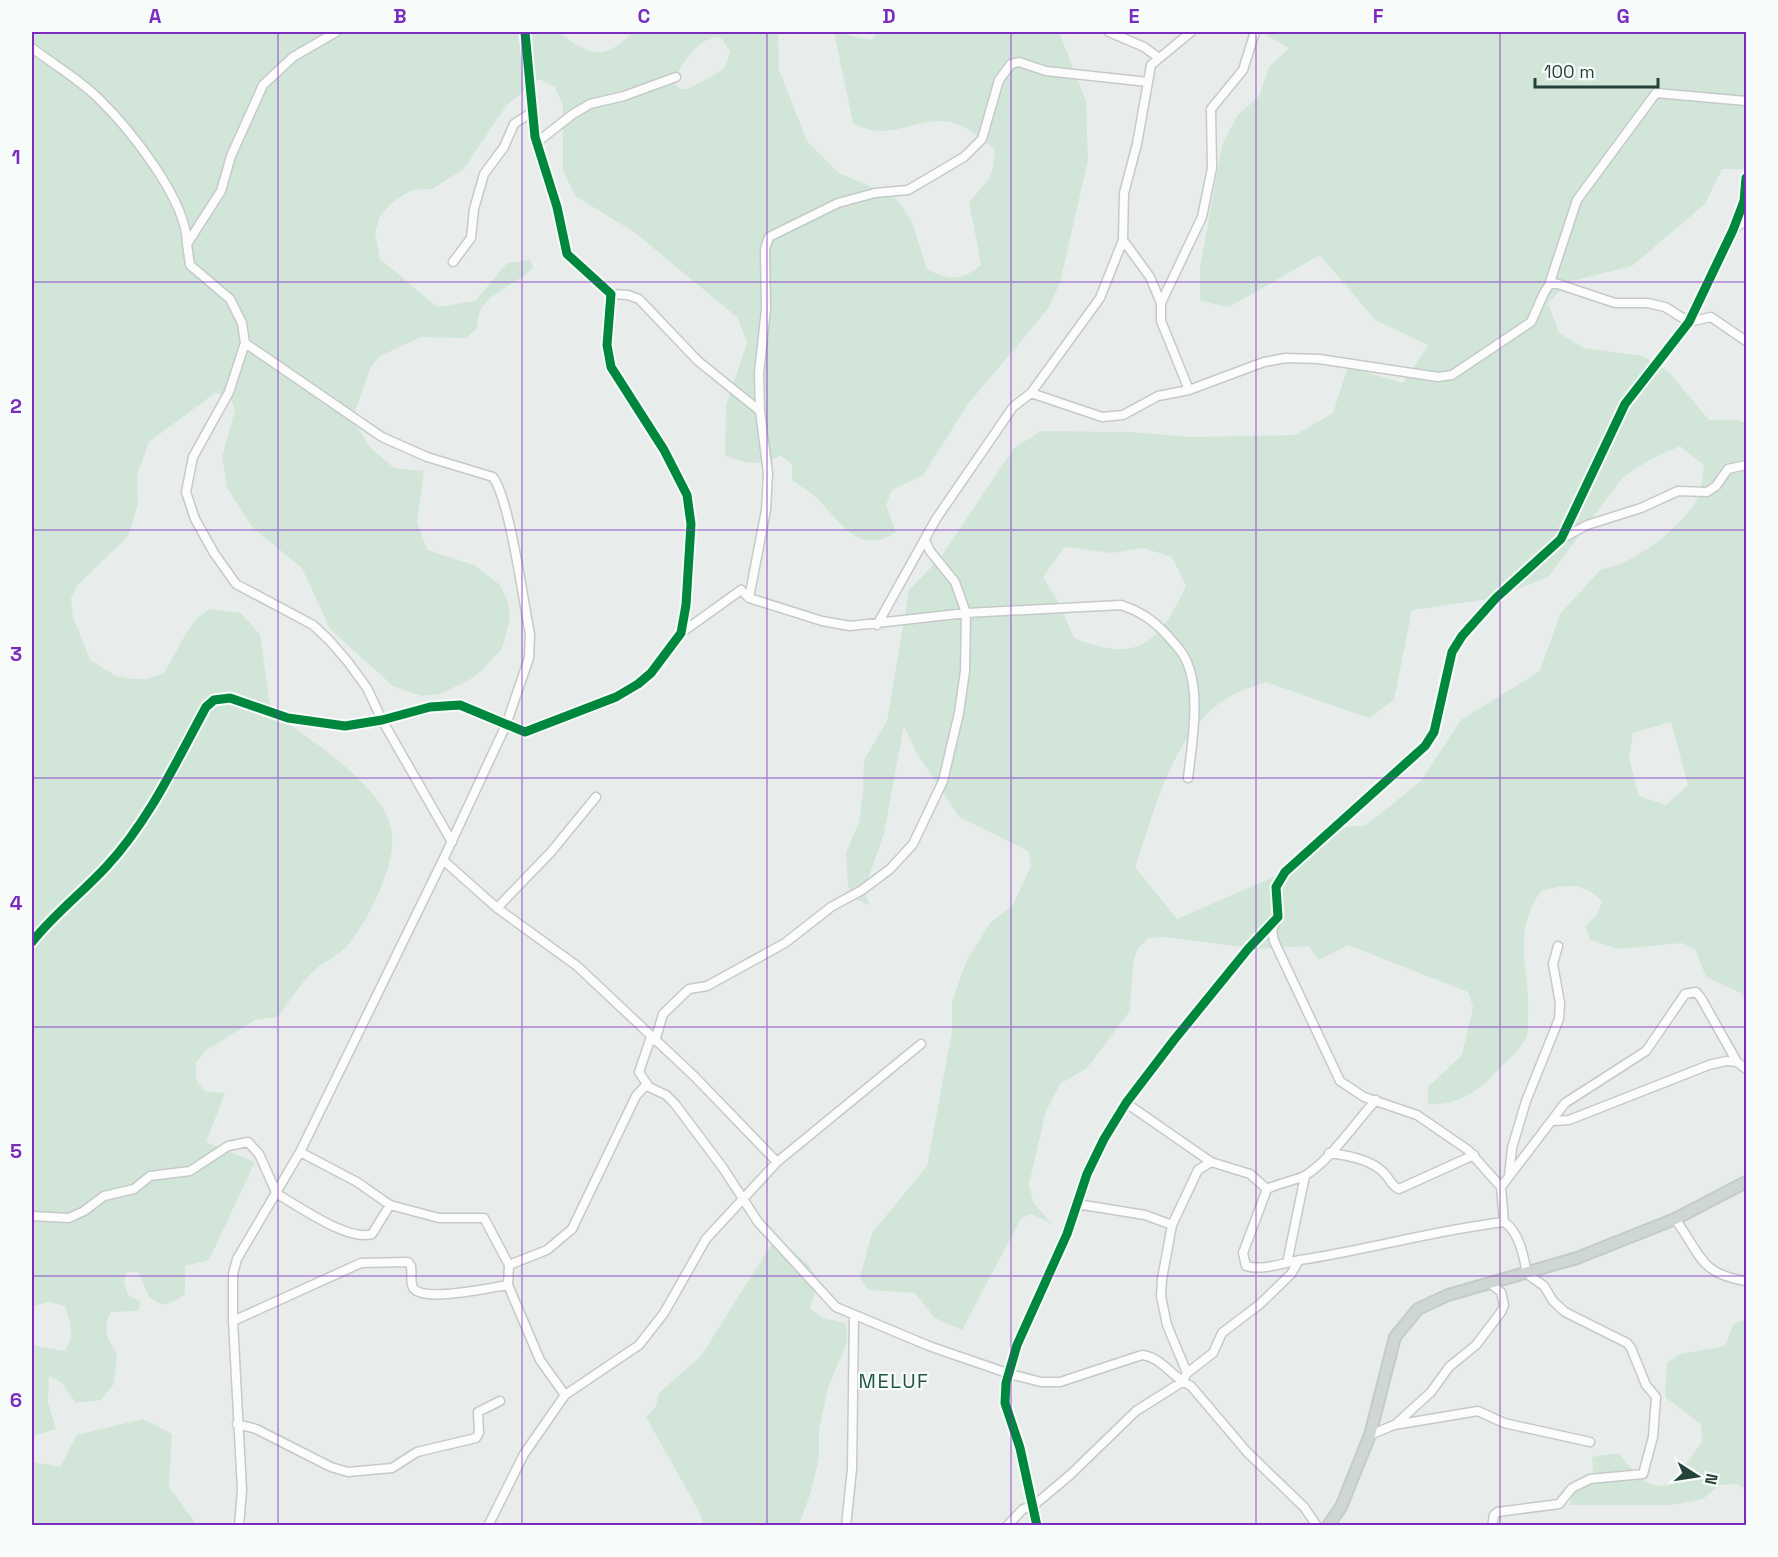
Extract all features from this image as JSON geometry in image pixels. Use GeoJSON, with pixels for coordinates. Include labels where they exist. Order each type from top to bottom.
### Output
{"type":"FeatureCollection","features":[{"type":"Feature","properties":{"kind":"main road"},"geometry":{"type":"LineString","coordinates":[[1328,1526],[1341,1507],[1370,1434],[1395,1338],[1407,1320],[1424,1304],[1577,1258],[1675,1219],[1746,1182]]}},
{"type":"Feature","properties":{"kind":"street"},"geometry":{"type":"LineString","coordinates":[[187,244],[221,191],[231,156],[263,85],[293,57],[336,32]]}},
{"type":"Feature","properties":{"kind":"street"},"geometry":{"type":"LineString","coordinates":[[525,32],[536,143],[557,207],[567,254],[611,294],[628,295],[639,299],[698,361],[760,411]]}},
{"type":"Feature","properties":{"kind":"street"},"geometry":{"type":"LineString","coordinates":[[1109,32],[1144,46],[1159,58]]}},
{"type":"Feature","properties":{"kind":"street"},"geometry":{"type":"LineString","coordinates":[[876,625],[936,519],[1013,407],[1031,393],[1101,298],[1123,240],[1124,193],[1137,144],[1151,65],[1191,32]]}},
{"type":"Feature","properties":{"kind":"street"},"geometry":{"type":"LineString","coordinates":[[1161,303],[1203,217],[1212,168],[1211,109],[1243,70],[1255,32]]}},
{"type":"Feature","properties":{"kind":"street"},"geometry":{"type":"LineString","coordinates":[[32,48],[98,97],[160,173],[187,231],[190,265],[222,291],[238,314],[245,343],[229,392],[195,450],[187,484],[188,500],[214,553],[236,584],[312,625],[330,639],[367,688],[382,720],[452,842]]}},
{"type":"Feature","properties":{"kind":"street"},"geometry":{"type":"LineString","coordinates":[[749,598],[766,510],[768,473],[760,411],[759,373],[766,300],[765,249],[769,237],[838,203],[875,193],[908,190],[963,157],[982,139],[999,80],[1011,64],[1019,62],[1046,70],[1148,82]]}},
{"type":"Feature","properties":{"kind":"street"},"geometry":{"type":"LineString","coordinates":[[536,143],[565,119],[590,104],[624,96],[676,77]]}},
{"type":"Feature","properties":{"kind":"street"},"geometry":{"type":"LineString","coordinates":[[1031,393],[1102,417],[1113,417],[1158,396],[1189,390],[1264,362],[1286,358],[1319,358],[1438,377],[1452,375],[1531,322],[1549,285],[1577,200],[1656,93],[1746,101]]}},
{"type":"Feature","properties":{"kind":"street"},"geometry":{"type":"LineString","coordinates":[[453,262],[471,238],[474,209],[484,174],[504,147],[514,124],[532,112]]}},
{"type":"Feature","properties":{"kind":"street"},"geometry":{"type":"LineString","coordinates":[[1561,539],[1625,404],[1689,322],[1745,205],[1746,178]]}},
{"type":"Feature","properties":{"kind":"street"},"geometry":{"type":"LineString","coordinates":[[1733,230],[1746,220]]}},
{"type":"Feature","properties":{"kind":"street"},"geometry":{"type":"LineString","coordinates":[[1123,240],[1143,264],[1161,303],[1161,321],[1189,390]]}},
{"type":"Feature","properties":{"kind":"street"},"geometry":{"type":"LineString","coordinates":[[1549,285],[1564,285],[1615,303],[1648,303],[1665,307],[1689,322],[1711,317],[1746,341]]}},
{"type":"Feature","properties":{"kind":"street"},"geometry":{"type":"LineString","coordinates":[[611,294],[607,345],[611,367],[682,482],[690,507],[690,566],[681,633]]}},
{"type":"Feature","properties":{"kind":"street"},"geometry":{"type":"LineString","coordinates":[[239,1526],[242,1490],[233,1321],[233,1274],[237,1259],[242,1246],[277,1193],[300,1152],[452,842],[506,725],[530,658],[530,634],[499,485],[493,477],[427,457],[382,437],[245,343]]}},
{"type":"Feature","properties":{"kind":"street"},"geometry":{"type":"LineString","coordinates":[[1492,1526],[1494,1515],[1498,1512],[1559,1504],[1572,1488],[1590,1479],[1643,1474],[1653,1437],[1656,1397],[1646,1385],[1631,1348],[1615,1336],[1565,1312],[1553,1301],[1544,1286],[1527,1274],[1523,1251],[1511,1228],[1504,1222],[1501,1187],[1474,1155],[1417,1115],[1356,1092],[1340,1081],[1274,941],[1272,931],[1278,917],[1276,887],[1285,872],[1425,746],[1434,732],[1452,652],[1462,636],[1496,598],[1561,539],[1587,525],[1641,508],[1678,491],[1707,492],[1716,486],[1728,469],[1746,465]]}},
{"type":"Feature","properties":{"kind":"street"},"geometry":{"type":"LineString","coordinates":[[925,540],[930,551],[955,582],[966,613],[965,671],[951,754],[943,781],[913,844],[890,869],[862,890],[831,907],[785,943],[707,986],[689,989],[663,1014],[639,1072],[647,1084],[675,1104],[723,1168],[758,1222],[825,1298],[836,1307],[920,1342],[1010,1374],[1041,1382],[1060,1382],[1142,1355],[1153,1356],[1182,1382],[1191,1386],[1247,1452],[1304,1507],[1317,1526]]}},
{"type":"Feature","properties":{"kind":"street"},"geometry":{"type":"LineString","coordinates":[[32,942],[107,867],[130,838],[152,806],[206,707],[214,700],[230,698],[288,718],[345,726],[382,720],[448,704],[470,707],[525,732],[616,697],[651,674],[681,633],[741,590],[749,598],[830,623],[876,625],[966,613],[1106,605],[1121,605],[1143,612],[1183,654],[1190,670],[1194,705],[1188,778]]}},
{"type":"Feature","properties":{"kind":"street"},"geometry":{"type":"LineString","coordinates":[[497,908],[551,852],[596,797]]}},
{"type":"Feature","properties":{"kind":"street"},"geometry":{"type":"LineString","coordinates":[[443,860],[497,908],[577,966],[694,1076],[777,1162]]}},
{"type":"Feature","properties":{"kind":"street"},"geometry":{"type":"LineString","coordinates":[[1037,1526],[1020,1448],[1005,1403],[1006,1383],[1017,1345],[1067,1234],[1095,1156],[1126,1103],[1248,949],[1278,917]]}},
{"type":"Feature","properties":{"kind":"street"},"geometry":{"type":"LineString","coordinates":[[1509,1176],[1512,1148],[1526,1101],[1559,1019],[1560,1003],[1553,964],[1558,946]]}},
{"type":"Feature","properties":{"kind":"street"},"geometry":{"type":"LineString","coordinates":[[1501,1187],[1565,1103],[1646,1050],[1685,994],[1696,992],[1705,1003],[1737,1062],[1746,1069]]}},
{"type":"Feature","properties":{"kind":"street"},"geometry":{"type":"LineString","coordinates":[[488,1526],[524,1454],[565,1395],[639,1345],[664,1313],[706,1239],[777,1162],[921,1044]]}},
{"type":"Feature","properties":{"kind":"street"},"geometry":{"type":"LineString","coordinates":[[1553,1121],[1569,1120],[1709,1065],[1726,1061],[1737,1062]]}},
{"type":"Feature","properties":{"kind":"street"},"geometry":{"type":"LineString","coordinates":[[509,1265],[547,1250],[572,1229],[636,1096],[647,1084]]}},
{"type":"Feature","properties":{"kind":"street"},"geometry":{"type":"LineString","coordinates":[[1376,1100],[1329,1153],[1305,1176],[1281,1182],[1267,1189],[1243,1253],[1246,1266],[1252,1268],[1353,1252],[1437,1232],[1504,1222]]}},
{"type":"Feature","properties":{"kind":"street"},"geometry":{"type":"LineString","coordinates":[[1126,1103],[1211,1162],[1250,1174],[1267,1189]]}},
{"type":"Feature","properties":{"kind":"street"},"geometry":{"type":"LineString","coordinates":[[32,1216],[69,1218],[84,1211],[104,1196],[134,1189],[150,1176],[190,1171],[228,1146],[248,1142],[259,1154],[277,1193],[321,1219],[362,1236],[372,1234],[390,1205]]}},
{"type":"Feature","properties":{"kind":"street"},"geometry":{"type":"LineString","coordinates":[[300,1152],[357,1182],[390,1205],[440,1218],[484,1218],[509,1265],[508,1285],[540,1360],[565,1395]]}},
{"type":"Feature","properties":{"kind":"street"},"geometry":{"type":"LineString","coordinates":[[1329,1153],[1355,1157],[1368,1163],[1380,1170],[1393,1186],[1399,1189],[1474,1155]]}},
{"type":"Feature","properties":{"kind":"street"},"geometry":{"type":"LineString","coordinates":[[1187,1373],[1167,1325],[1161,1296],[1172,1225],[1198,1170],[1211,1162]]}},
{"type":"Feature","properties":{"kind":"street"},"geometry":{"type":"LineString","coordinates":[[1287,1263],[1305,1176]]}},
{"type":"Feature","properties":{"kind":"street"},"geometry":{"type":"LineString","coordinates":[[1077,1204],[1145,1215],[1172,1225]]}},
{"type":"Feature","properties":{"kind":"street"},"geometry":{"type":"LineString","coordinates":[[1675,1219],[1706,1267],[1716,1274],[1746,1281]]}},
{"type":"Feature","properties":{"kind":"street"},"geometry":{"type":"LineString","coordinates":[[1007,1526],[1023,1509],[1033,1506],[1070,1475],[1136,1411],[1182,1382],[1187,1373],[1212,1353],[1222,1333],[1260,1304],[1292,1274],[1299,1260]]}},
{"type":"Feature","properties":{"kind":"street"},"geometry":{"type":"LineString","coordinates":[[233,1321],[367,1262],[408,1262],[411,1266],[411,1286],[415,1291],[429,1296],[508,1285]]}},
{"type":"Feature","properties":{"kind":"street"},"geometry":{"type":"LineString","coordinates":[[1394,1425],[1431,1392],[1449,1367],[1476,1345],[1501,1312],[1503,1298],[1501,1292],[1491,1284]]}},
{"type":"Feature","properties":{"kind":"street"},"geometry":{"type":"LineString","coordinates":[[846,1526],[852,1468],[854,1315]]}},
{"type":"Feature","properties":{"kind":"street"},"geometry":{"type":"LineString","coordinates":[[237,1424],[256,1430],[342,1471],[388,1469],[417,1452],[476,1438],[479,1433],[478,1412],[500,1401]]}},
{"type":"Feature","properties":{"kind":"street"},"geometry":{"type":"LineString","coordinates":[[1370,1434],[1394,1425],[1478,1411],[1504,1423],[1590,1442]]}},
{"type":"Feature","properties":{"kind":"green space"},"geometry":{"type":"Polygon","coordinates":[[[32,32],[559,32],[579,46],[596,52],[614,48],[632,32],[778,32],[779,70],[807,141],[839,173],[895,197],[912,222],[927,269],[942,276],[955,278],[981,265],[969,202],[992,172],[994,148],[970,130],[954,123],[928,122],[880,131],[853,123],[834,32],[871,40],[878,32],[1059,32],[1086,101],[1088,160],[1060,283],[1048,309],[968,404],[923,475],[892,490],[886,505],[896,532],[883,539],[872,541],[862,539],[844,527],[819,500],[792,480],[792,464],[780,455],[767,462],[753,463],[725,455],[726,405],[747,343],[738,318],[634,232],[575,196],[563,170],[563,106],[555,87],[539,79],[506,106],[464,169],[432,189],[411,190],[393,202],[380,216],[375,232],[380,259],[437,307],[475,301],[507,263],[530,260],[533,267],[489,299],[478,316],[477,328],[466,338],[421,337],[380,356],[371,367],[352,419],[369,446],[394,468],[424,471],[417,522],[427,550],[474,565],[500,585],[508,602],[510,618],[502,649],[481,671],[468,681],[439,694],[421,696],[393,686],[330,629],[302,568],[252,527],[227,488],[222,457],[235,410],[230,396],[215,393],[149,442],[137,475],[138,504],[128,536],[78,585],[71,598],[73,617],[90,660],[116,676],[148,679],[164,673],[197,618],[210,609],[241,613],[260,635],[271,711],[321,747],[371,792],[383,808],[390,824],[391,853],[386,875],[371,909],[344,949],[312,972],[277,1017],[255,1020],[205,1051],[196,1063],[196,1079],[204,1091],[225,1093],[206,1142],[255,1162],[209,1260],[185,1266],[185,1294],[163,1305],[149,1297],[139,1273],[127,1271],[124,1282],[128,1295],[141,1302],[138,1311],[111,1312],[108,1318],[107,1334],[117,1353],[114,1384],[101,1400],[76,1403],[61,1382],[49,1376],[48,1403],[56,1429],[32,1436],[32,1345],[64,1351],[70,1340],[71,1330],[65,1306],[49,1302],[32,1306],[32,32]],[[715,37],[708,39],[695,49],[680,70],[675,85],[681,89],[688,89],[725,67],[730,52],[722,39],[715,37]]]}},
{"type":"Feature","properties":{"kind":"green space"},"geometry":{"type":"Polygon","coordinates":[[[1261,32],[1746,32],[1746,169],[1722,169],[1705,204],[1632,266],[1568,282],[1548,303],[1559,333],[1584,348],[1643,356],[1669,372],[1709,420],[1738,420],[1746,423],[1746,1001],[1741,993],[1706,977],[1695,949],[1682,943],[1619,949],[1590,940],[1585,926],[1597,915],[1602,901],[1588,890],[1566,886],[1541,891],[1532,907],[1524,936],[1528,998],[1526,1038],[1515,1053],[1479,1088],[1455,1101],[1428,1104],[1428,1087],[1462,1055],[1473,1007],[1468,992],[1348,945],[1319,960],[1309,946],[1259,949],[1165,937],[1149,938],[1137,949],[1133,964],[1130,1011],[1087,1068],[1060,1084],[1046,1111],[1029,1184],[1033,1202],[1052,1224],[1032,1214],[1022,1217],[962,1330],[935,1318],[915,1293],[869,1290],[860,1278],[872,1233],[927,1166],[952,1031],[952,1002],[966,962],[990,923],[1013,905],[1031,866],[1028,851],[959,817],[916,752],[904,726],[884,833],[864,891],[870,905],[857,900],[848,887],[846,853],[859,822],[864,760],[887,721],[909,590],[941,557],[1014,448],[1041,431],[1130,432],[1191,437],[1295,435],[1333,413],[1348,367],[1403,383],[1428,345],[1375,320],[1320,255],[1229,307],[1200,301],[1200,268],[1222,145],[1237,116],[1259,96],[1269,67],[1289,48],[1261,32]],[[1680,446],[1651,459],[1623,477],[1549,576],[1496,598],[1412,610],[1394,700],[1369,718],[1266,682],[1227,698],[1208,713],[1192,731],[1168,774],[1135,867],[1177,919],[1285,872],[1337,828],[1366,825],[1421,781],[1461,720],[1540,671],[1560,614],[1601,569],[1628,560],[1658,541],[1685,517],[1694,504],[1700,492],[1704,465],[1680,446]],[[1065,547],[1043,577],[1060,605],[1074,638],[1096,646],[1114,649],[1144,644],[1166,622],[1186,586],[1172,557],[1143,548],[1112,553],[1065,547]],[[1671,722],[1633,733],[1629,758],[1639,796],[1666,805],[1688,785],[1671,722]]]}},
{"type":"Feature","properties":{"kind":"green space"},"geometry":{"type":"Polygon","coordinates":[[[778,1234],[779,1239],[810,1266],[818,1284],[810,1308],[823,1318],[846,1323],[847,1342],[828,1388],[819,1430],[819,1458],[811,1492],[799,1525],[703,1525],[700,1513],[646,1417],[656,1406],[659,1393],[701,1356],[778,1234]]]}},
{"type":"Feature","properties":{"kind":"green space"},"geometry":{"type":"Polygon","coordinates":[[[1746,1320],[1746,1491],[1738,1484],[1720,1485],[1703,1499],[1672,1505],[1570,1505],[1573,1490],[1594,1484],[1592,1457],[1618,1453],[1638,1475],[1651,1484],[1659,1486],[1679,1481],[1686,1464],[1702,1442],[1701,1424],[1665,1397],[1667,1363],[1680,1354],[1725,1346],[1734,1323],[1746,1320]]]}},
{"type":"Feature","properties":{"kind":"green space"},"geometry":{"type":"Polygon","coordinates":[[[143,1419],[172,1434],[169,1487],[197,1525],[32,1525],[32,1462],[60,1467],[77,1435],[143,1419]]]}},
{"type":"Feature","properties":{"kind":"cycle path"},"geometry":{"type":"LineString","coordinates":[[32,942],[49,922],[97,877],[136,830],[161,790],[206,707],[214,700],[230,698],[288,718],[345,726],[382,720],[430,707],[460,705],[525,732],[616,697],[638,684],[651,673],[681,633],[686,605],[691,524],[687,495],[664,450],[611,367],[607,345],[611,294],[567,254],[557,207],[535,137],[525,32]]}},
{"type":"Feature","properties":{"kind":"cycle path"},"geometry":{"type":"LineString","coordinates":[[1037,1526],[1020,1448],[1005,1403],[1006,1383],[1017,1345],[1067,1234],[1087,1174],[1104,1139],[1126,1103],[1174,1040],[1248,949],[1278,917],[1276,887],[1285,872],[1425,746],[1434,732],[1452,652],[1462,636],[1496,598],[1561,539],[1625,404],[1689,322],[1733,230],[1744,201],[1746,178]]}},
{"type":"Feature","properties":{"kind":"district","name":"MELUF"},"geometry":{"type":"Point","coordinates":[894,1381]}}]}
